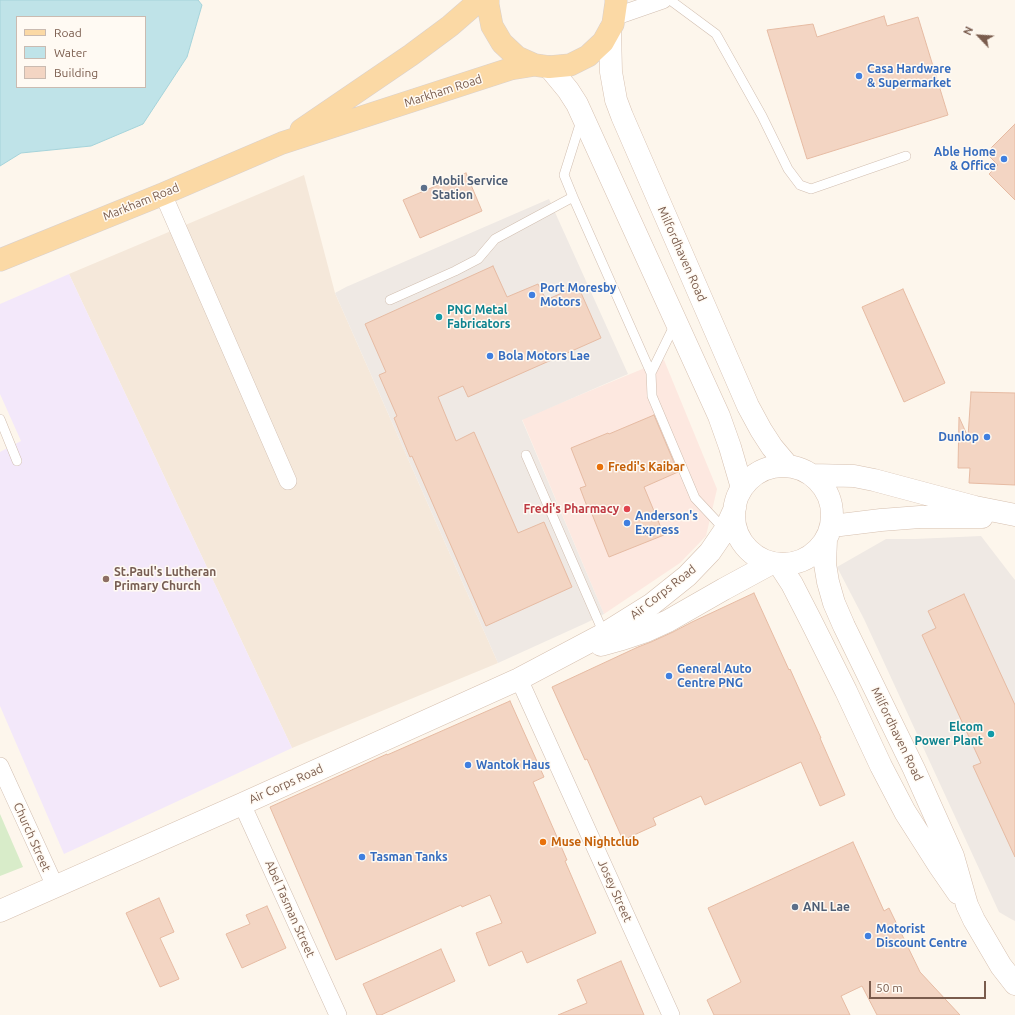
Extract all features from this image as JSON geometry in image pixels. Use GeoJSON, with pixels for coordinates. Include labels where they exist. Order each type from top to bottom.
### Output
{"type":"FeatureCollection","features":[{"type":"Feature","properties":{"kind":"main road","name":"Markham Road"},"geometry":{"type":"LineString","coordinates":[[282,143],[450,26],[478,0]]}},
{"type":"Feature","properties":{"kind":"main road"},"geometry":{"type":"LineString","coordinates":[[488,0],[492,26],[502,43],[517,57],[542,66],[568,90],[578,104],[719,416],[730,446],[739,498]]}},
{"type":"Feature","properties":{"kind":"main road","name":"Markham Road"},"geometry":{"type":"LineString","coordinates":[[0,260],[163,194],[282,143],[510,69],[570,65],[588,56],[603,42],[613,16]]}},
{"type":"Feature","properties":{"kind":"main road","name":"Milfordhaven Road"},"geometry":{"type":"LineString","coordinates":[[613,16],[611,72],[616,100],[622,116],[748,406],[772,447],[788,466]]}},
{"type":"Feature","properties":{"kind":"main road"},"geometry":{"type":"LineString","coordinates":[[775,466],[788,466],[801,469],[812,475],[825,489],[832,507],[829,533],[816,553],[802,561],[787,565],[775,564],[757,557],[746,547],[738,534],[734,518],[739,498],[751,478],[762,471],[775,466]]}},
{"type":"Feature","properties":{"kind":"main road"},"geometry":{"type":"LineString","coordinates":[[812,475],[854,476],[874,480],[1015,516]]}},
{"type":"Feature","properties":{"kind":"main road","name":"Air Corps Road"},"geometry":{"type":"LineString","coordinates":[[0,911],[519,679],[604,634],[652,604],[687,576],[710,552],[725,530],[739,498]]}},
{"type":"Feature","properties":{"kind":"main road"},"geometry":{"type":"LineString","coordinates":[[829,533],[881,520],[920,517],[1015,516]]}},
{"type":"Feature","properties":{"kind":"main road","name":"Milfordhaven Road"},"geometry":{"type":"LineString","coordinates":[[829,533],[825,564],[828,582],[834,602],[844,626],[914,769],[953,856],[967,905],[974,920],[1001,966],[1015,984]]}},
{"type":"Feature","properties":{"kind":"main road","name":"Milfordhaven Road"},"geometry":{"type":"LineString","coordinates":[[775,564],[792,584],[905,812],[940,867],[967,905]]}},
{"type":"Feature","properties":{"kind":"main road","name":"Air Corps Road"},"geometry":{"type":"LineString","coordinates":[[569,653],[619,640],[646,631],[668,621],[724,589],[775,564]]}},
{"type":"Feature","properties":{"kind":"street"},"geometry":{"type":"LineString","coordinates":[[613,16],[663,0]]}},
{"type":"Feature","properties":{"kind":"street"},"geometry":{"type":"LineString","coordinates":[[163,194],[288,481]]}},
{"type":"Feature","properties":{"kind":"street","name":"Josey Street"},"geometry":{"type":"LineString","coordinates":[[519,679],[671,1015]]}},
{"type":"Feature","properties":{"kind":"street","name":"Church Street"},"geometry":{"type":"LineString","coordinates":[[0,766],[55,886]]}},
{"type":"Feature","properties":{"kind":"street","name":"Abel Tasman Street"},"geometry":{"type":"LineString","coordinates":[[242,804],[338,1015]]}},
{"type":"Feature","properties":{"kind":"lane"},"geometry":{"type":"LineString","coordinates":[[670,0],[716,34],[762,116],[788,169],[800,184],[811,189],[906,156]]}},
{"type":"Feature","properties":{"kind":"lane"},"geometry":{"type":"LineString","coordinates":[[582,115],[564,175],[651,373],[652,396],[695,498],[725,530]]}},
{"type":"Feature","properties":{"kind":"lane"},"geometry":{"type":"LineString","coordinates":[[390,300],[454,272],[478,259],[495,239],[573,196]]}},
{"type":"Feature","properties":{"kind":"lane"},"geometry":{"type":"LineString","coordinates":[[651,373],[676,322]]}},
{"type":"Feature","properties":{"kind":"lane"},"geometry":{"type":"LineString","coordinates":[[0,419],[17,461]]}},
{"type":"Feature","properties":{"kind":"lane"},"geometry":{"type":"LineString","coordinates":[[526,455],[604,634]]}},
{"type":"Feature","properties":{"kind":"shaded area"},"geometry":{"type":"Polygon","coordinates":[[[304,175],[335,293],[498,663],[292,748],[69,274],[304,175]]]}},
{"type":"Feature","properties":{"kind":"shaded area"},"geometry":{"type":"Polygon","coordinates":[[[549,199],[628,374],[522,420],[604,614],[498,663],[335,293],[549,199]]]}},
{"type":"Feature","properties":{"kind":"shaded area","name":"St.Paul's Lutheran Primary Church"},"geometry":{"type":"Polygon","coordinates":[[[69,274],[292,748],[64,854],[0,706],[0,452],[21,441],[0,394],[0,304],[69,274]]]}},
{"type":"Feature","properties":{"kind":"shaded area"},"geometry":{"type":"Polygon","coordinates":[[[664,360],[717,489],[706,536],[680,563],[604,614],[522,419],[664,360]]]}},
{"type":"Feature","properties":{"kind":"shaded area"},"geometry":{"type":"Polygon","coordinates":[[[981,536],[1015,580],[1015,921],[999,912],[864,619],[837,567],[886,539],[981,536]]]}},
{"type":"Feature","properties":{"kind":"green space"},"geometry":{"type":"Polygon","coordinates":[[[0,814],[23,867],[0,876],[0,814]]]}},
{"type":"Feature","properties":{"kind":"water"},"geometry":{"type":"Polygon","coordinates":[[[0,0],[198,0],[202,5],[187,57],[143,124],[91,146],[21,153],[0,166],[0,0]]]}},
{"type":"Feature","properties":{"kind":"building","name":"Casa Hardware & Supermarket"},"geometry":{"type":"Polygon","coordinates":[[[884,16],[887,26],[918,17],[948,115],[807,159],[767,30],[813,24],[817,37],[884,16]]]}},
{"type":"Feature","properties":{"kind":"building","name":"Able Home & Office"},"geometry":{"type":"Polygon","coordinates":[[[1015,124],[1015,200],[989,174],[998,165],[986,153],[1015,124]]]}},
{"type":"Feature","properties":{"kind":"building"},"geometry":{"type":"Polygon","coordinates":[[[466,173],[482,211],[420,238],[403,200],[466,173]]]}},
{"type":"Feature","properties":{"kind":"building"},"geometry":{"type":"Polygon","coordinates":[[[493,266],[507,297],[538,284],[546,300],[578,286],[601,338],[468,397],[463,386],[438,397],[456,441],[474,432],[518,533],[544,522],[572,587],[486,626],[394,418],[397,416],[379,375],[386,372],[365,324],[493,266]]]}},
{"type":"Feature","properties":{"kind":"building"},"geometry":{"type":"Polygon","coordinates":[[[903,289],[945,383],[904,402],[862,307],[903,289]]]}},
{"type":"Feature","properties":{"kind":"building","name":"Dunlop"},"geometry":{"type":"Polygon","coordinates":[[[971,392],[1015,393],[1015,485],[969,483],[970,468],[958,468],[959,417],[968,437],[971,392]]]}},
{"type":"Feature","properties":{"kind":"building"},"geometry":{"type":"Polygon","coordinates":[[[654,415],[678,472],[644,487],[664,535],[609,557],[580,488],[586,486],[571,448],[654,415]]]}},
{"type":"Feature","properties":{"kind":"building"},"geometry":{"type":"Polygon","coordinates":[[[754,593],[789,670],[790,669],[845,795],[820,806],[801,762],[705,805],[701,796],[653,818],[656,825],[623,840],[587,759],[585,760],[552,687],[754,593]]]}},
{"type":"Feature","properties":{"kind":"building","name":"Elcom Power Plant"},"geometry":{"type":"Polygon","coordinates":[[[964,594],[1015,705],[1015,857],[973,766],[981,763],[922,635],[936,628],[928,611],[964,594]]]}},
{"type":"Feature","properties":{"kind":"building"},"geometry":{"type":"Polygon","coordinates":[[[510,701],[544,777],[533,782],[567,860],[565,861],[596,933],[527,963],[522,951],[489,966],[476,933],[502,923],[490,895],[462,907],[461,905],[336,960],[270,807],[387,754],[510,701]]]}},
{"type":"Feature","properties":{"kind":"building"},"geometry":{"type":"Polygon","coordinates":[[[853,842],[884,911],[889,908],[920,972],[960,1015],[877,1015],[862,986],[841,996],[850,1015],[714,1015],[707,1000],[741,982],[708,908],[853,842]]]}},
{"type":"Feature","properties":{"kind":"building"},"geometry":{"type":"Polygon","coordinates":[[[159,898],[174,932],[160,938],[179,979],[160,987],[126,913],[159,898]]]}},
{"type":"Feature","properties":{"kind":"building"},"geometry":{"type":"Polygon","coordinates":[[[267,906],[286,948],[242,968],[226,934],[250,924],[246,915],[267,906]]]}},
{"type":"Feature","properties":{"kind":"building"},"geometry":{"type":"Polygon","coordinates":[[[441,949],[455,981],[381,1015],[377,1015],[363,984],[441,949]]]}},
{"type":"Feature","properties":{"kind":"building"},"geometry":{"type":"Polygon","coordinates":[[[621,961],[644,1015],[558,1015],[587,1003],[577,980],[621,961]]]}},
{"type":"Feature","properties":{"kind":"place","name":"Casa Hardware & Supermarket"},"geometry":{"type":"Point","coordinates":[859,76]}},
{"type":"Feature","properties":{"kind":"place","name":"Able Home & Office"},"geometry":{"type":"Point","coordinates":[1004,159]}},
{"type":"Feature","properties":{"kind":"place","name":"Mobil Service Station"},"geometry":{"type":"Point","coordinates":[424,188]}},
{"type":"Feature","properties":{"kind":"place","name":"Port Moresby Motors"},"geometry":{"type":"Point","coordinates":[532,295]}},
{"type":"Feature","properties":{"kind":"place","name":"PNG Metal Fabricators"},"geometry":{"type":"Point","coordinates":[439,317]}},
{"type":"Feature","properties":{"kind":"place","name":"Bola Motors Lae"},"geometry":{"type":"Point","coordinates":[490,356]}},
{"type":"Feature","properties":{"kind":"place","name":"Dunlop"},"geometry":{"type":"Point","coordinates":[987,437]}},
{"type":"Feature","properties":{"kind":"place","name":"Fredi's Kaibar"},"geometry":{"type":"Point","coordinates":[600,467]}},
{"type":"Feature","properties":{"kind":"place","name":"Fredi's Pharmacy"},"geometry":{"type":"Point","coordinates":[627,509]}},
{"type":"Feature","properties":{"kind":"place","name":"Anderson's Express"},"geometry":{"type":"Point","coordinates":[627,523]}},
{"type":"Feature","properties":{"kind":"place","name":"St.Paul's Lutheran Primary Church"},"geometry":{"type":"Point","coordinates":[106,579]}},
{"type":"Feature","properties":{"kind":"place","name":"General Auto Centre PNG"},"geometry":{"type":"Point","coordinates":[669,676]}},
{"type":"Feature","properties":{"kind":"place","name":"Elcom Power Plant"},"geometry":{"type":"Point","coordinates":[991,734]}},
{"type":"Feature","properties":{"kind":"place","name":"Wantok Haus"},"geometry":{"type":"Point","coordinates":[468,765]}},
{"type":"Feature","properties":{"kind":"place","name":"Muse Nightclub"},"geometry":{"type":"Point","coordinates":[543,842]}},
{"type":"Feature","properties":{"kind":"place","name":"Tasman Tanks"},"geometry":{"type":"Point","coordinates":[362,857]}},
{"type":"Feature","properties":{"kind":"place","name":"ANL Lae"},"geometry":{"type":"Point","coordinates":[795,907]}},
{"type":"Feature","properties":{"kind":"place","name":"Motorist Discount Centre"},"geometry":{"type":"Point","coordinates":[868,936]}}]}
